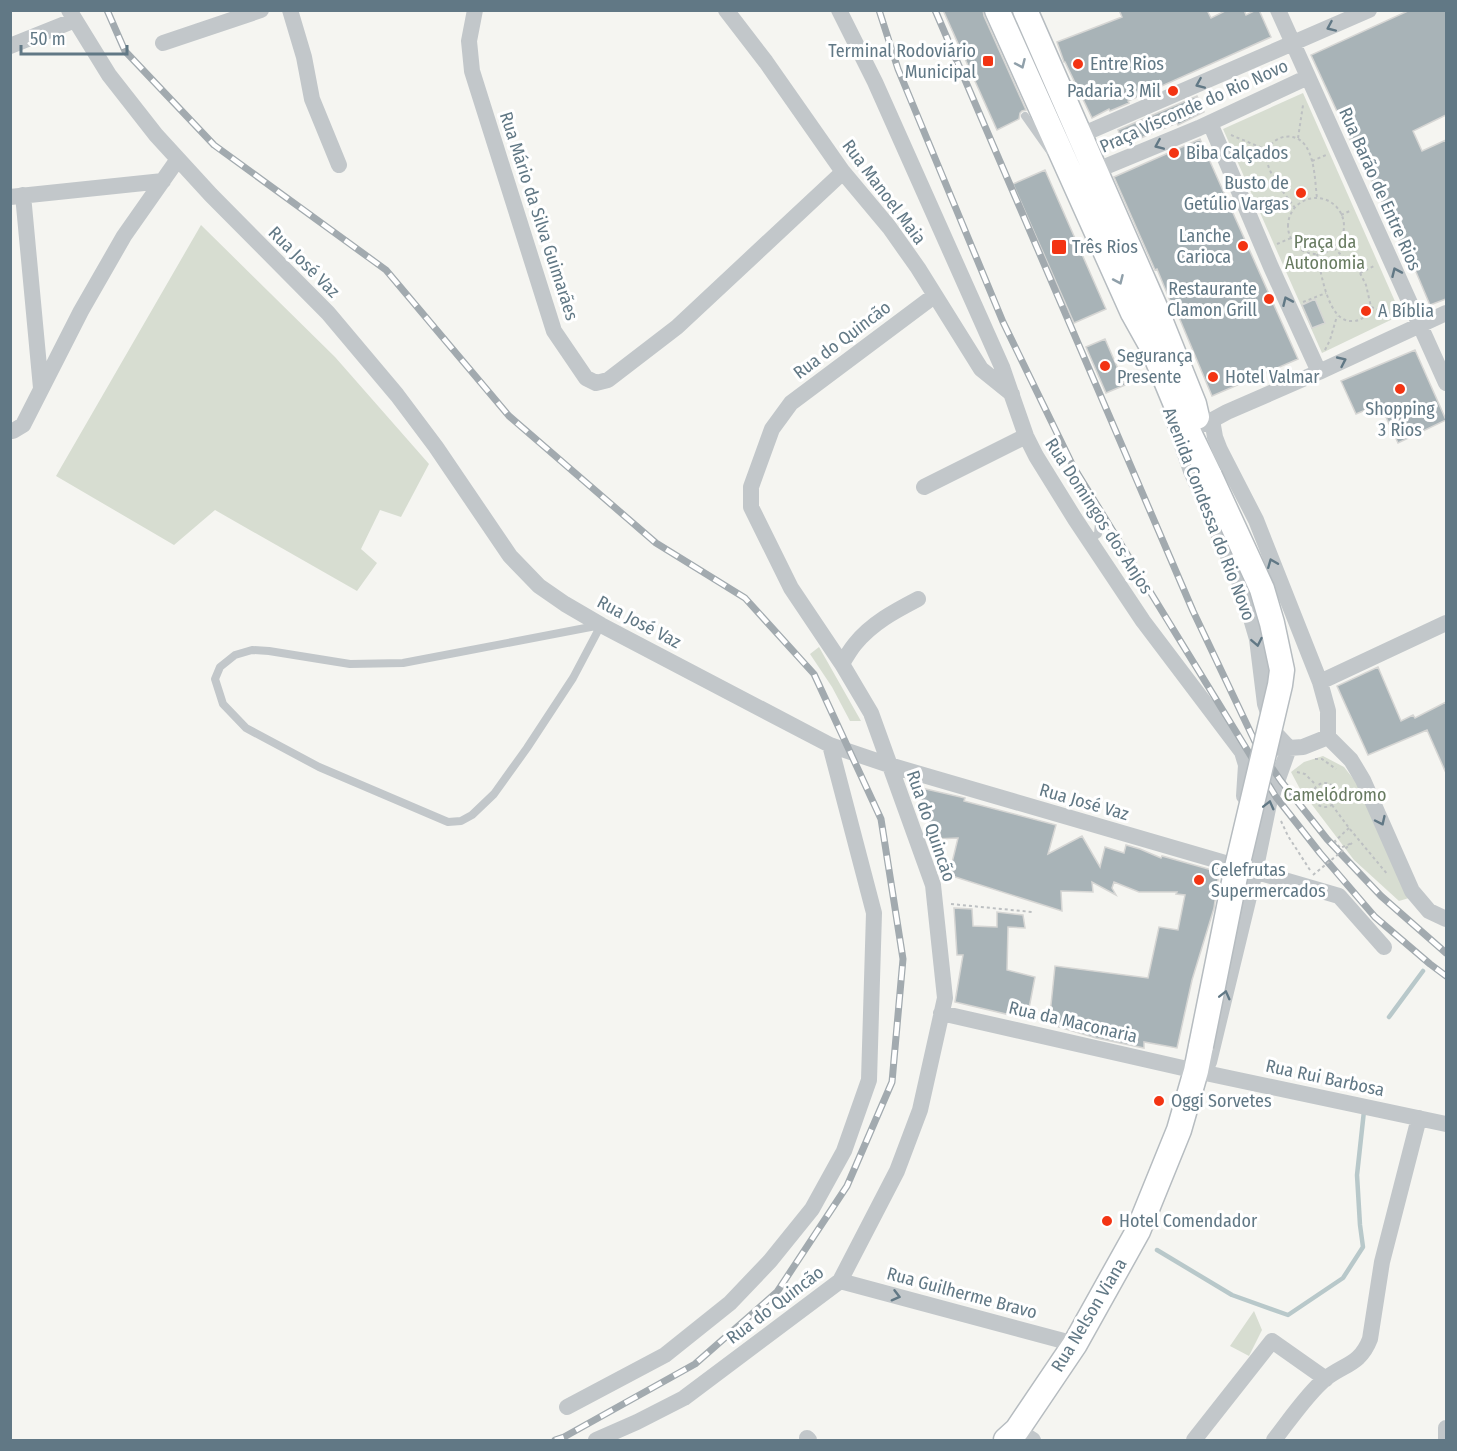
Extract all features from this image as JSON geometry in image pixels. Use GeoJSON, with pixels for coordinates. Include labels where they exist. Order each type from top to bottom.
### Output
{"type":"FeatureCollection","features":[{"type":"Feature","properties":{"kind":"main road","name":"Avenida Condessa do Rio Novo"},"geometry":{"type":"LineString","coordinates":[[997,10],[1069,140],[1095,171],[1172,350],[1204,433]]}},
{"type":"Feature","properties":{"kind":"main road","name":"Avenida Condessa do Rio Novo"},"geometry":{"type":"LineString","coordinates":[[1025,10],[1069,140],[1083,201],[1152,347],[1179,412],[1204,433]]}},
{"type":"Feature","properties":{"kind":"main road","name":"Rua Nelson Viana"},"geometry":{"type":"LineString","coordinates":[[1019,1437],[1138,1231],[1179,1130],[1196,1070],[1237,867],[1280,685],[1281,670],[1272,623],[1262,589],[1210,476],[1204,433]]}},
{"type":"Feature","properties":{"kind":"street"},"geometry":{"type":"LineString","coordinates":[[163,43],[261,10]]}},
{"type":"Feature","properties":{"kind":"street"},"geometry":{"type":"LineString","coordinates":[[290,10],[304,57],[312,99],[339,165]]}},
{"type":"Feature","properties":{"kind":"street","name":"Rua Mário da Silva Guimarães"},"geometry":{"type":"LineString","coordinates":[[475,10],[469,41],[472,71],[554,331],[585,378],[596,383],[608,380],[677,327],[843,172]]}},
{"type":"Feature","properties":{"kind":"street","name":"Rua Manoel Maia"},"geometry":{"type":"LineString","coordinates":[[726,10],[766,62],[843,172],[889,226],[981,369],[1013,394]]}},
{"type":"Feature","properties":{"kind":"street","name":"Rua Domingos dos Anjos"},"geometry":{"type":"LineString","coordinates":[[839,10],[875,82],[1002,367],[1026,436],[1036,456],[1143,621],[1242,752]]}},
{"type":"Feature","properties":{"kind":"street","name":"Rua Barão de Entre Rios"},"geometry":{"type":"LineString","coordinates":[[1278,10],[1446,384]]}},
{"type":"Feature","properties":{"kind":"street","name":"Praça Visconde do Rio Novo"},"geometry":{"type":"LineString","coordinates":[[1069,140],[1369,10]]}},
{"type":"Feature","properties":{"kind":"street"},"geometry":{"type":"LineString","coordinates":[[10,46],[72,15]]}},
{"type":"Feature","properties":{"kind":"street","name":"Rua José Vaz"},"geometry":{"type":"LineString","coordinates":[[72,15],[109,75],[156,135],[211,195],[328,314],[398,395],[510,556],[539,586],[601,625],[830,745],[889,765],[1339,896],[1384,947]]}},
{"type":"Feature","properties":{"kind":"street","name":"Praça Visconde do Rio Novo"},"geometry":{"type":"LineString","coordinates":[[1095,171],[1210,123],[1308,76]]}},
{"type":"Feature","properties":{"kind":"street"},"geometry":{"type":"LineString","coordinates":[[1210,123],[1271,267],[1320,365]]}},
{"type":"Feature","properties":{"kind":"street"},"geometry":{"type":"LineString","coordinates":[[12,431],[23,425],[81,311],[124,236],[178,159]]}},
{"type":"Feature","properties":{"kind":"street"},"geometry":{"type":"LineString","coordinates":[[1083,201],[1095,171]]}},
{"type":"Feature","properties":{"kind":"street"},"geometry":{"type":"LineString","coordinates":[[41,389],[17,196],[163,181]]}},
{"type":"Feature","properties":{"kind":"street","name":"Rua do Quincão"},"geometry":{"type":"LineString","coordinates":[[596,1440],[638,1422],[684,1398],[840,1281],[897,1171],[920,1110],[945,998],[933,885],[871,713],[842,664],[791,588],[751,507],[751,487],[772,429],[791,403],[934,296]]}},
{"type":"Feature","properties":{"kind":"street","name":"Avenida Condessa do Rio Novo"},"geometry":{"type":"LineString","coordinates":[[1134,313],[1191,471],[1242,588],[1257,639],[1265,704],[1275,733],[1289,748]]}},
{"type":"Feature","properties":{"kind":"street"},"geometry":{"type":"LineString","coordinates":[[1204,433],[1227,412],[1320,365],[1446,313]]}},
{"type":"Feature","properties":{"kind":"street","name":"Avenida Condessa do Rio Novo"},"geometry":{"type":"LineString","coordinates":[[1204,433],[1215,437],[1256,520],[1320,682],[1328,711],[1328,737]]}},
{"type":"Feature","properties":{"kind":"street"},"geometry":{"type":"LineString","coordinates":[[924,486],[1026,436]]}},
{"type":"Feature","properties":{"kind":"street"},"geometry":{"type":"LineString","coordinates":[[842,664],[855,644],[867,632],[884,618],[918,599]]}},
{"type":"Feature","properties":{"kind":"street"},"geometry":{"type":"LineString","coordinates":[[1320,682],[1446,623]]}},
{"type":"Feature","properties":{"kind":"street"},"geometry":{"type":"LineString","coordinates":[[1196,1070],[1229,865],[1244,799],[1246,765],[1242,752],[1258,748],[1303,747],[1328,737],[1351,760],[1362,780],[1412,891],[1429,911],[1446,919]]}},
{"type":"Feature","properties":{"kind":"street"},"geometry":{"type":"LineString","coordinates":[[567,1407],[665,1355],[730,1303],[770,1262],[812,1209],[844,1151],[869,1080],[874,913],[830,745]]}},
{"type":"Feature","properties":{"kind":"street"},"geometry":{"type":"LineString","coordinates":[[1196,1070],[1255,872],[1269,804],[1289,748]]}},
{"type":"Feature","properties":{"kind":"street","name":"Rua da Maconaria"},"geometry":{"type":"LineString","coordinates":[[941,1013],[1196,1070]]}},
{"type":"Feature","properties":{"kind":"street","name":"Rua Rui Barbosa"},"geometry":{"type":"LineString","coordinates":[[1196,1070],[1446,1124]]}},
{"type":"Feature","properties":{"kind":"street"},"geometry":{"type":"LineString","coordinates":[[1274,1440],[1326,1378],[1352,1364],[1365,1351],[1370,1339],[1382,1262],[1419,1118]]}},
{"type":"Feature","properties":{"kind":"street","name":"Rua Guilherme Bravo"},"geometry":{"type":"LineString","coordinates":[[840,1281],[1074,1344]]}},
{"type":"Feature","properties":{"kind":"street"},"geometry":{"type":"LineString","coordinates":[[1194,1440],[1272,1341],[1326,1378]]}},
{"type":"Feature","properties":{"kind":"street"},"geometry":{"type":"LineString","coordinates":[[1446,1428],[1446,1440]]}},
{"type":"Feature","properties":{"kind":"lane"},"geometry":{"type":"LineString","coordinates":[[1025,116],[1083,201]]}},
{"type":"Feature","properties":{"kind":"lane"},"geometry":{"type":"LineString","coordinates":[[1089,540],[1098,534],[1099,522]]}},
{"type":"Feature","properties":{"kind":"lane"},"geometry":{"type":"LineString","coordinates":[[601,625],[573,678],[494,794],[472,815],[461,821],[448,822],[319,767],[246,728],[223,704],[215,680],[220,667],[235,655],[252,650],[350,664],[403,663],[601,625]]}},
{"type":"Feature","properties":{"kind":"path"},"geometry":{"type":"LineString","coordinates":[[1298,138],[1304,100]]}},
{"type":"Feature","properties":{"kind":"path"},"geometry":{"type":"LineString","coordinates":[[1228,134],[1267,150]]}},
{"type":"Feature","properties":{"kind":"path"},"geometry":{"type":"LineString","coordinates":[[1295,208],[1275,181],[1267,164],[1267,150],[1272,142],[1282,137],[1298,138],[1307,147],[1312,161],[1317,198]]}},
{"type":"Feature","properties":{"kind":"path"},"geometry":{"type":"LineString","coordinates":[[1312,161],[1333,152]]}},
{"type":"Feature","properties":{"kind":"path"},"geometry":{"type":"LineString","coordinates":[[1256,188],[1275,181]]}},
{"type":"Feature","properties":{"kind":"path"},"geometry":{"type":"LineString","coordinates":[[1317,198],[1334,204],[1340,211],[1344,228],[1338,244],[1317,254],[1297,246],[1288,229],[1289,219],[1299,203],[1317,198]]}},
{"type":"Feature","properties":{"kind":"path"},"geometry":{"type":"LineString","coordinates":[[1341,215],[1357,208]]}},
{"type":"Feature","properties":{"kind":"path"},"geometry":{"type":"LineString","coordinates":[[1271,247],[1291,238]]}},
{"type":"Feature","properties":{"kind":"path"},"geometry":{"type":"LineString","coordinates":[[1317,254],[1326,293],[1337,315],[1345,321],[1362,319],[1371,307],[1366,285],[1360,273],[1334,247]]}},
{"type":"Feature","properties":{"kind":"path"},"geometry":{"type":"LineString","coordinates":[[1360,273],[1381,262]]}},
{"type":"Feature","properties":{"kind":"path"},"geometry":{"type":"LineString","coordinates":[[1296,304],[1326,293]]}},
{"type":"Feature","properties":{"kind":"path"},"geometry":{"type":"LineString","coordinates":[[1371,307],[1398,316]]}},
{"type":"Feature","properties":{"kind":"path"},"geometry":{"type":"LineString","coordinates":[[1320,365],[1337,315]]}},
{"type":"Feature","properties":{"kind":"path"},"geometry":{"type":"LineString","coordinates":[[1295,771],[1305,774],[1317,786]]}},
{"type":"Feature","properties":{"kind":"path"},"geometry":{"type":"LineString","coordinates":[[1324,783],[1331,785],[1336,791],[1332,805],[1320,806],[1314,800],[1313,793],[1317,786],[1324,783]]}},
{"type":"Feature","properties":{"kind":"path"},"geometry":{"type":"LineString","coordinates":[[1335,801],[1356,794]]}},
{"type":"Feature","properties":{"kind":"path"},"geometry":{"type":"LineString","coordinates":[[1332,805],[1388,876]]}},
{"type":"Feature","properties":{"kind":"path"},"geometry":{"type":"LineString","coordinates":[[1287,836],[1313,875],[1352,843],[1340,848],[1335,841],[1349,828]]}},
{"type":"Feature","properties":{"kind":"path"},"geometry":{"type":"LineString","coordinates":[[935,903],[1032,912]]}},
{"type":"Feature","properties":{"kind":"green space","name":"Praça da Autonomia"},"geometry":{"type":"Polygon","coordinates":[[[1303,93],[1401,315],[1322,353],[1223,129],[1303,93]]]}},
{"type":"Feature","properties":{"kind":"green space"},"geometry":{"type":"Polygon","coordinates":[[[201,225],[335,357],[429,464],[401,517],[380,510],[361,549],[377,563],[357,591],[215,510],[174,545],[56,476],[201,225]]]}},
{"type":"Feature","properties":{"kind":"green space"},"geometry":{"type":"Polygon","coordinates":[[[819,647],[861,721],[850,721],[832,687],[810,654],[819,647]]]}},
{"type":"Feature","properties":{"kind":"green space","name":"Camelódromo"},"geometry":{"type":"Polygon","coordinates":[[[1323,756],[1344,767],[1363,791],[1409,898],[1399,901],[1354,860],[1300,789],[1291,772],[1304,762],[1323,756]]]}},
{"type":"Feature","properties":{"kind":"green space"},"geometry":{"type":"Polygon","coordinates":[[[1254,1311],[1262,1330],[1249,1356],[1230,1346],[1254,1311]]]}},
{"type":"Feature","properties":{"kind":"building","name":"Terminal Rodoviário Municipal"},"geometry":{"type":"Polygon","coordinates":[[[943,10],[983,10],[1026,110],[1020,113],[1019,119],[997,130],[943,10]]]}},
{"type":"Feature","properties":{"kind":"building"},"geometry":{"type":"Polygon","coordinates":[[[1119,10],[1207,10],[1211,18],[1227,10],[1244,10],[1246,15],[1259,10],[1271,37],[1092,118],[1064,62],[1057,42],[1122,17],[1119,10]]]}},
{"type":"Feature","properties":{"kind":"building"},"geometry":{"type":"Polygon","coordinates":[[[1410,10],[1446,10],[1446,115],[1413,131],[1422,151],[1446,140],[1446,299],[1430,305],[1411,260],[1409,261],[1367,171],[1365,172],[1311,55],[1410,10]]]}},
{"type":"Feature","properties":{"kind":"building"},"geometry":{"type":"Polygon","coordinates":[[[1197,96],[1204,112],[1178,125],[1177,123],[1124,145],[1118,130],[1197,96]]]}},
{"type":"Feature","properties":{"kind":"building"},"geometry":{"type":"Polygon","coordinates":[[[1200,139],[1298,359],[1212,396],[1173,303],[1171,303],[1157,269],[1155,270],[1114,177],[1200,139]]]}},
{"type":"Feature","properties":{"kind":"building","name":"Três Rios"},"geometry":{"type":"Polygon","coordinates":[[[1045,170],[1106,309],[1074,323],[1013,184],[1045,170]]]}},
{"type":"Feature","properties":{"kind":"building"},"geometry":{"type":"Polygon","coordinates":[[[1315,299],[1325,323],[1312,328],[1302,305],[1315,299]]]}},
{"type":"Feature","properties":{"kind":"building","name":"Segurança Presente"},"geometry":{"type":"Polygon","coordinates":[[[1105,339],[1125,385],[1106,393],[1086,347],[1105,339]]]}},
{"type":"Feature","properties":{"kind":"building"},"geometry":{"type":"Polygon","coordinates":[[[1415,350],[1446,420],[1398,443],[1380,404],[1356,414],[1341,381],[1415,350]]]}},
{"type":"Feature","properties":{"kind":"building"},"geometry":{"type":"Polygon","coordinates":[[[1378,667],[1401,721],[1413,715],[1415,718],[1446,702],[1446,773],[1427,730],[1368,755],[1337,686],[1378,667]]]}},
{"type":"Feature","properties":{"kind":"building"},"geometry":{"type":"Polygon","coordinates":[[[917,787],[965,798],[964,801],[1056,825],[1048,854],[1082,836],[1100,867],[1105,847],[1124,853],[1126,845],[1161,858],[1162,856],[1219,872],[1214,908],[1192,980],[1177,1048],[1144,1042],[1144,1048],[1096,1038],[1049,1024],[1055,966],[1148,978],[1159,927],[1178,930],[1185,895],[1176,894],[1177,892],[1139,892],[1114,882],[1112,888],[1116,895],[1092,882],[1093,892],[1061,891],[1062,911],[949,875],[958,838],[934,839],[917,787]]]}},
{"type":"Feature","properties":{"kind":"building"},"geometry":{"type":"Polygon","coordinates":[[[954,908],[972,909],[973,926],[997,927],[997,912],[1023,915],[1025,928],[1008,927],[1007,970],[1035,977],[1027,1019],[955,1002],[963,955],[957,955],[954,908]]]}},
{"type":"Feature","properties":{"kind":"waterway"},"geometry":{"type":"LineString","coordinates":[[1389,1017],[1423,971]]}},
{"type":"Feature","properties":{"kind":"waterway"},"geometry":{"type":"LineString","coordinates":[[1157,1250],[1232,1295],[1288,1315],[1343,1278],[1363,1247],[1357,1175],[1364,1111]]}},
{"type":"Feature","properties":{"kind":"railway"},"geometry":{"type":"LineString","coordinates":[[107,10],[125,51],[214,145],[386,270],[509,416],[656,543],[745,598],[814,674],[881,819],[903,959],[892,1082],[847,1186],[777,1292],[695,1364],[555,1440]]}},
{"type":"Feature","properties":{"kind":"railway"},"geometry":{"type":"LineString","coordinates":[[879,10],[898,69],[1003,322],[1073,466],[1276,797],[1375,917],[1446,976]]}},
{"type":"Feature","properties":{"kind":"railway"},"geometry":{"type":"LineString","coordinates":[[935,10],[1193,611],[1258,748],[1327,839],[1381,896],[1446,953]]}},
{"type":"Feature","properties":{"kind":"place","name":"Terminal Rodoviário Municipal"},"geometry":{"type":"Point","coordinates":[988,61]}},
{"type":"Feature","properties":{"kind":"place","name":"Entre Rios"},"geometry":{"type":"Point","coordinates":[1078,64]}},
{"type":"Feature","properties":{"kind":"place","name":"Padaria 3 Mil"},"geometry":{"type":"Point","coordinates":[1173,91]}},
{"type":"Feature","properties":{"kind":"place","name":"Biba Calçados"},"geometry":{"type":"Point","coordinates":[1174,153]}},
{"type":"Feature","properties":{"kind":"place","name":"Busto de Getúlio Vargas"},"geometry":{"type":"Point","coordinates":[1301,193]}},
{"type":"Feature","properties":{"kind":"place","name":"Lanche Carioca"},"geometry":{"type":"Point","coordinates":[1243,246]}},
{"type":"Feature","properties":{"kind":"place","name":"Três Rios"},"geometry":{"type":"Point","coordinates":[1059,247]}},
{"type":"Feature","properties":{"kind":"place","name":"Restaurante Clamon Grill"},"geometry":{"type":"Point","coordinates":[1269,299]}},
{"type":"Feature","properties":{"kind":"place","name":"A Bíblia"},"geometry":{"type":"Point","coordinates":[1366,311]}},
{"type":"Feature","properties":{"kind":"place","name":"Segurança Presente"},"geometry":{"type":"Point","coordinates":[1105,366]}},
{"type":"Feature","properties":{"kind":"place","name":"Hotel Valmar"},"geometry":{"type":"Point","coordinates":[1213,377]}},
{"type":"Feature","properties":{"kind":"place","name":"Shopping 3 Rios"},"geometry":{"type":"Point","coordinates":[1400,389]}},
{"type":"Feature","properties":{"kind":"place","name":"Celefrutas Supermercados"},"geometry":{"type":"Point","coordinates":[1199,880]}},
{"type":"Feature","properties":{"kind":"place","name":"Oggi Sorvetes"},"geometry":{"type":"Point","coordinates":[1159,1101]}},
{"type":"Feature","properties":{"kind":"place","name":"Hotel Comendador"},"geometry":{"type":"Point","coordinates":[1107,1221]}}]}
